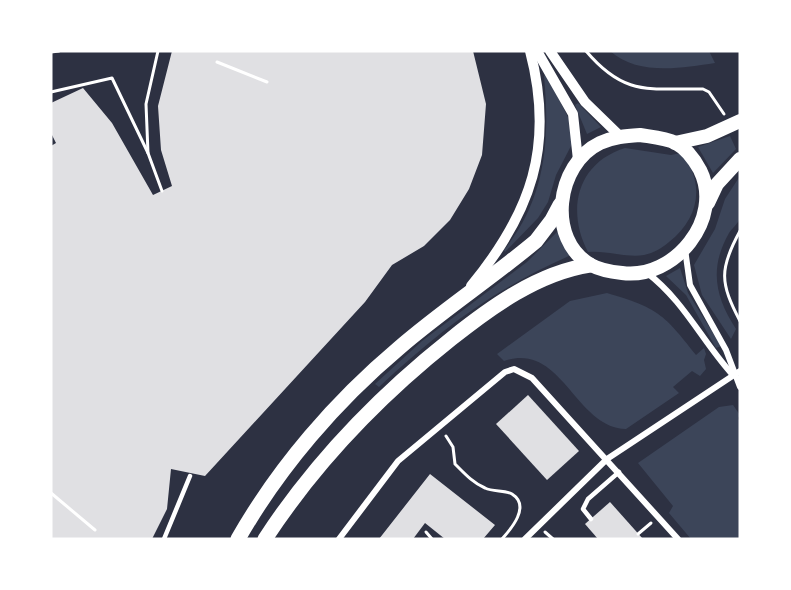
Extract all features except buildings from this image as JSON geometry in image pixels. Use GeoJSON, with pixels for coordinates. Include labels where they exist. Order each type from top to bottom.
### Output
{"type":"FeatureCollection","features":[{"type":"Feature","properties":{"kind":"highway"},"geometry":{"type":"LineString","coordinates":[[238,539],[286,468],[337,407],[398,348],[536,241],[560,205]]}},
{"type":"Feature","properties":{"kind":"highway"},"geometry":{"type":"LineString","coordinates":[[266,539],[329,453],[413,369],[478,318],[521,291],[563,271],[590,265]]}},
{"type":"Feature","properties":{"kind":"main road"},"geometry":{"type":"LineString","coordinates":[[740,121],[707,136],[675,143],[640,135],[621,137],[598,144],[579,160],[567,179],[560,205],[570,240],[590,265],[623,273],[646,272],[674,259],[696,232],[717,184],[740,159]]}},
{"type":"Feature","properties":{"kind":"main road"},"geometry":{"type":"LineString","coordinates":[[675,143],[695,160],[702,175],[708,203]]}},
{"type":"Feature","properties":{"kind":"street"},"geometry":{"type":"LineString","coordinates":[[460,299],[511,233],[528,194],[538,152],[540,109],[530,51]]}},
{"type":"Feature","properties":{"kind":"street"},"geometry":{"type":"LineString","coordinates":[[537,51],[573,114],[579,160]]}},
{"type":"Feature","properties":{"kind":"street"},"geometry":{"type":"LineString","coordinates":[[550,51],[585,102],[621,137]]}},
{"type":"Feature","properties":{"kind":"street"},"geometry":{"type":"LineString","coordinates":[[685,248],[690,285],[726,350],[740,387]]}},
{"type":"Feature","properties":{"kind":"street"},"geometry":{"type":"LineString","coordinates":[[646,272],[662,285],[687,312],[715,354],[734,375]]}},
{"type":"Feature","properties":{"kind":"street"},"geometry":{"type":"LineString","coordinates":[[339,539],[398,461],[505,372],[514,369],[532,378],[678,539]]}},
{"type":"Feature","properties":{"kind":"street"},"geometry":{"type":"LineString","coordinates":[[525,539],[607,459],[740,371]]}},
{"type":"Feature","properties":{"kind":"lane"},"geometry":{"type":"LineString","coordinates":[[591,519],[583,509],[588,499],[619,472]]}},
{"type":"Feature","properties":{"kind":"lane"},"geometry":{"type":"LineString","coordinates":[[164,539],[190,476]]}},
{"type":"Feature","properties":{"kind":"path"},"geometry":{"type":"LineString","coordinates":[[51,52],[59,51]]}},
{"type":"Feature","properties":{"kind":"path"},"geometry":{"type":"LineString","coordinates":[[148,153],[146,104],[158,51]]}},
{"type":"Feature","properties":{"kind":"path"},"geometry":{"type":"LineString","coordinates":[[586,51],[617,80],[633,87],[703,89],[716,101]]}},
{"type":"Feature","properties":{"kind":"path"},"geometry":{"type":"LineString","coordinates":[[217,62],[267,82]]}},
{"type":"Feature","properties":{"kind":"path"},"geometry":{"type":"LineString","coordinates":[[51,92],[112,78],[148,153],[162,191]]}},
{"type":"Feature","properties":{"kind":"path"},"geometry":{"type":"LineString","coordinates":[[740,231],[727,254],[723,268],[725,290],[740,321]]}},
{"type":"Feature","properties":{"kind":"path"},"geometry":{"type":"LineString","coordinates":[[439,428],[452,442],[455,464],[467,476],[486,489],[511,493],[516,498],[520,508],[516,522],[502,539]]}},
{"type":"Feature","properties":{"kind":"path"},"geometry":{"type":"LineString","coordinates":[[51,493],[95,530]]}},
{"type":"Feature","properties":{"kind":"path"},"geometry":{"type":"LineString","coordinates":[[426,532],[432,539]]}},
{"type":"Feature","properties":{"kind":"shaded area"},"geometry":{"type":"Polygon","coordinates":[[[610,51],[709,51],[715,63],[674,68],[647,67],[621,59],[610,51]]]}},
{"type":"Feature","properties":{"kind":"shaded area"},"geometry":{"type":"Polygon","coordinates":[[[546,74],[571,123],[572,144],[556,175],[548,202],[538,218],[505,252],[504,250],[529,210],[542,168],[546,123],[544,76],[546,74]]]}},
{"type":"Feature","properties":{"kind":"shaded area"},"geometry":{"type":"Polygon","coordinates":[[[578,103],[601,127],[587,134],[575,105],[578,103]]]}},
{"type":"Feature","properties":{"kind":"shaded area"},"geometry":{"type":"Polygon","coordinates":[[[730,136],[736,149],[713,173],[698,147],[730,136]]]}},
{"type":"Feature","properties":{"kind":"shaded area"},"geometry":{"type":"Polygon","coordinates":[[[625,148],[671,155],[681,153],[694,176],[696,200],[693,212],[679,233],[664,246],[651,253],[637,256],[588,252],[581,236],[578,220],[577,205],[580,190],[586,176],[596,165],[609,155],[625,148]]]}},
{"type":"Feature","properties":{"kind":"shaded area"},"geometry":{"type":"Polygon","coordinates":[[[740,176],[740,218],[723,246],[717,270],[719,294],[736,329],[731,339],[702,295],[694,265],[715,229],[725,199],[740,176]]]}},
{"type":"Feature","properties":{"kind":"shaded area"},"geometry":{"type":"Polygon","coordinates":[[[559,230],[571,255],[517,282],[469,312],[424,347],[379,387],[375,384],[422,341],[527,262],[559,230]]]}},
{"type":"Feature","properties":{"kind":"shaded area"},"geometry":{"type":"Polygon","coordinates":[[[680,268],[688,293],[721,346],[716,348],[686,295],[666,276],[680,268]]]}},
{"type":"Feature","properties":{"kind":"shaded area"},"geometry":{"type":"Polygon","coordinates":[[[607,293],[638,303],[659,314],[676,330],[696,355],[704,348],[706,354],[704,360],[706,369],[700,376],[692,371],[673,387],[679,393],[626,429],[608,425],[594,415],[555,373],[540,363],[524,358],[504,361],[497,354],[570,301],[607,293]]]}},
{"type":"Feature","properties":{"kind":"shaded area"},"geometry":{"type":"Polygon","coordinates":[[[733,405],[740,415],[738,418],[740,423],[740,539],[691,539],[669,513],[673,506],[638,463],[719,407],[733,405]]]}}]}
